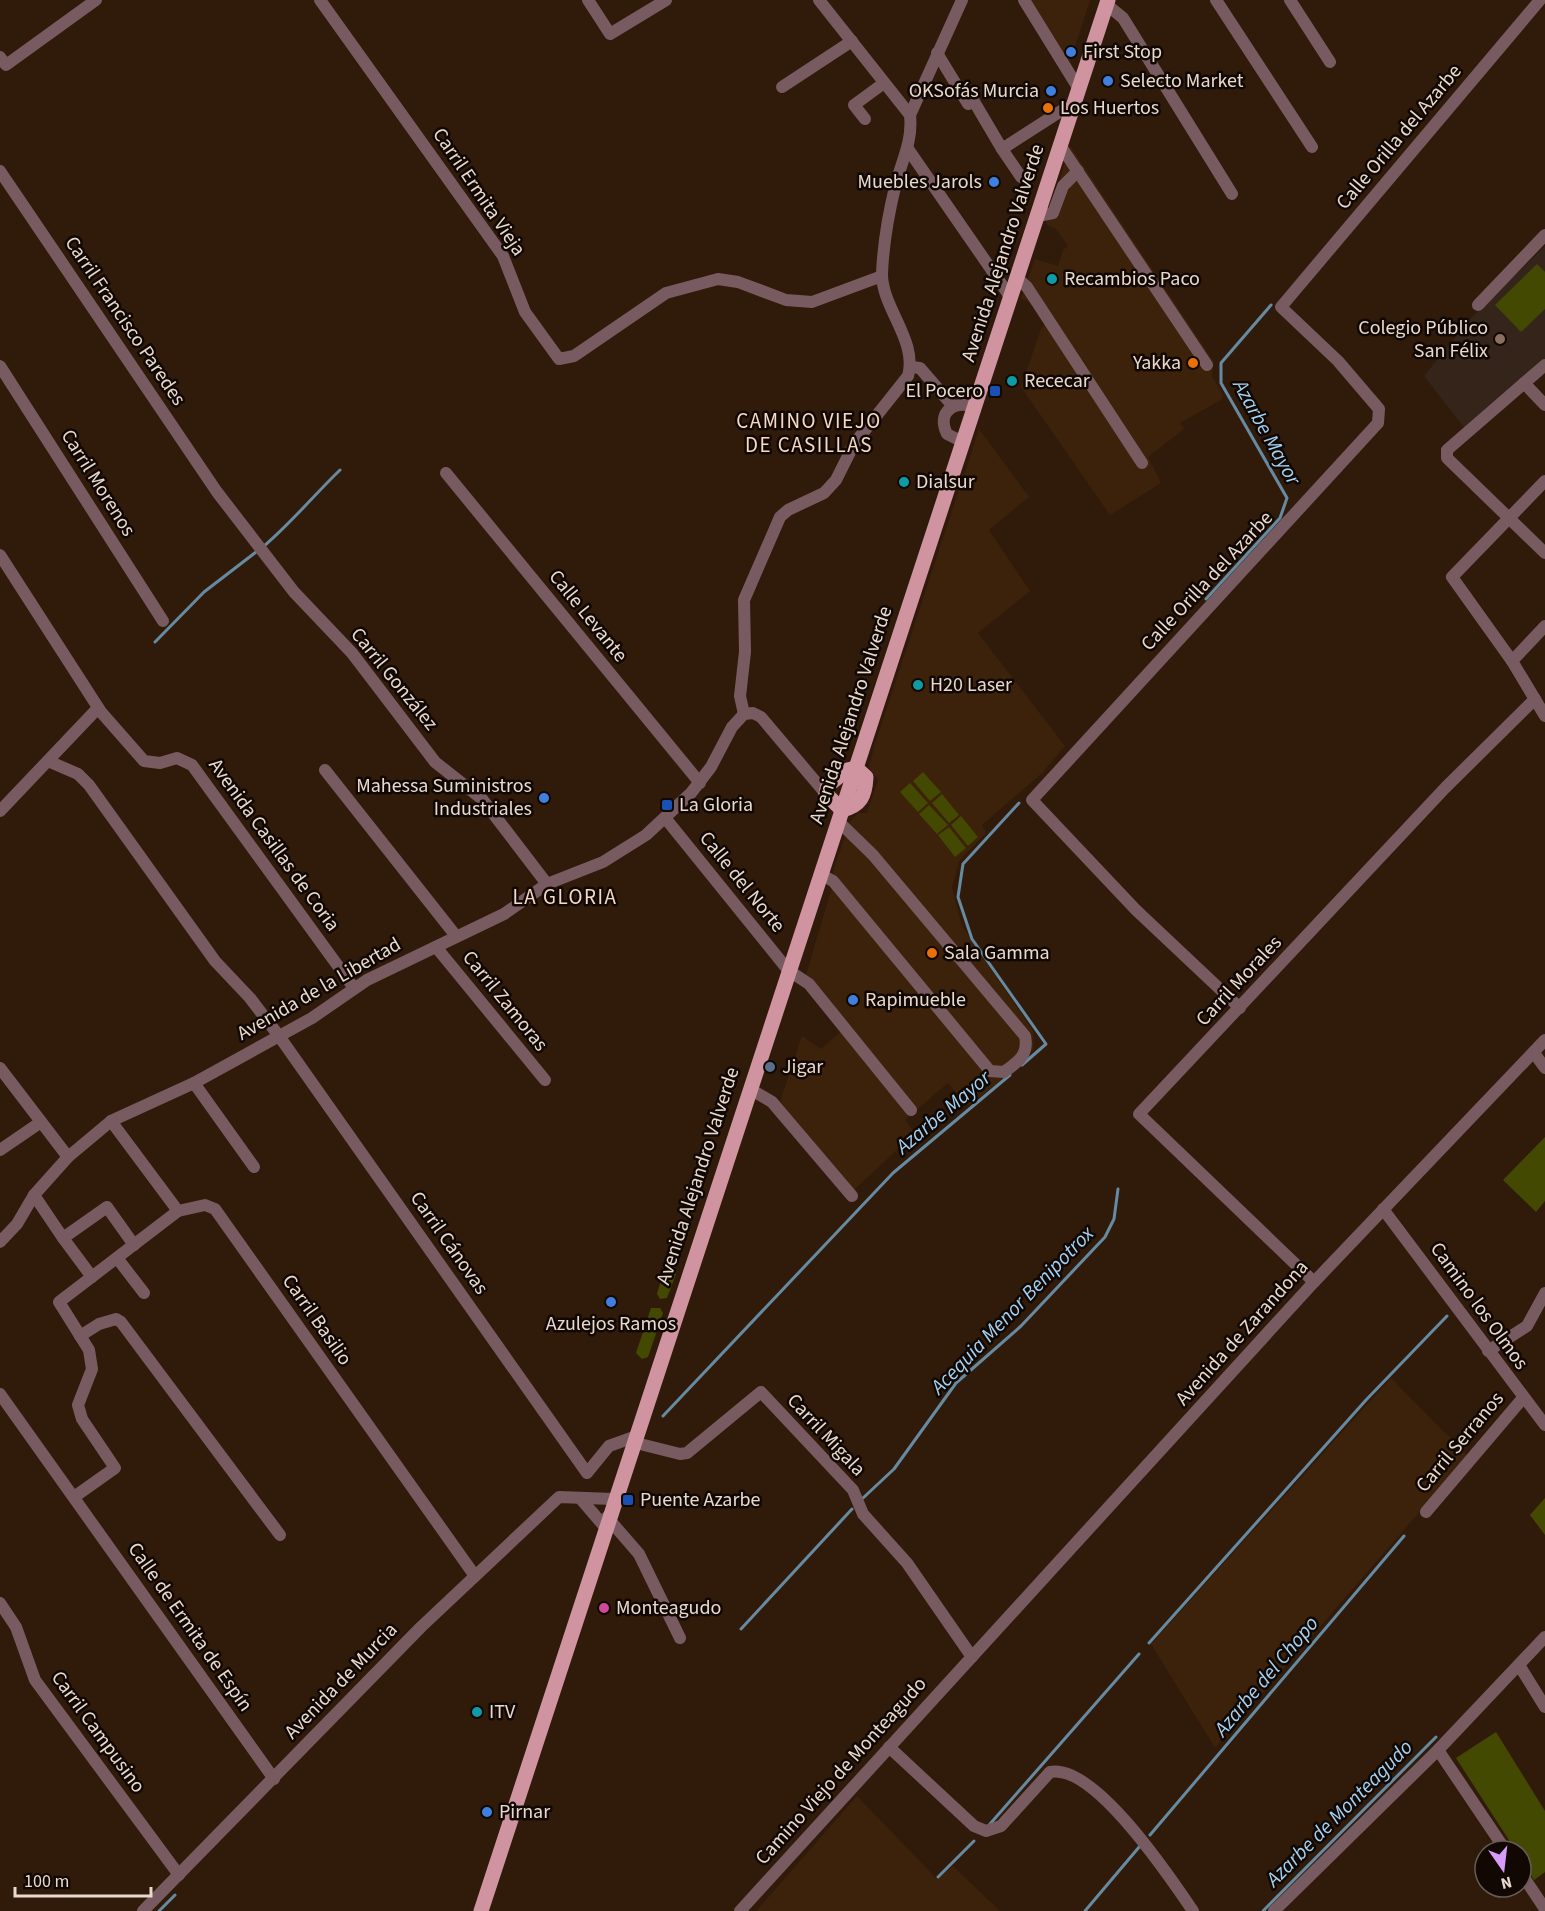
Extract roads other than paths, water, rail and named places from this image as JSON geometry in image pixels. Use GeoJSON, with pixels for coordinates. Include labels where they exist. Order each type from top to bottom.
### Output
{"type":"FeatureCollection","features":[{"type":"Feature","properties":{"kind":"main road","name":"Avenida Alejandro Valverde"},"geometry":{"type":"LineString","coordinates":[[613,1500],[1107,2]]}},
{"type":"Feature","properties":{"kind":"main road"},"geometry":{"type":"LineString","coordinates":[[840,816],[826,794],[828,785],[834,778],[856,768]]}},
{"type":"Feature","properties":{"kind":"main road"},"geometry":{"type":"LineString","coordinates":[[481,1911],[613,1500]]}},
{"type":"Feature","properties":{"kind":"street"},"geometry":{"type":"LineString","coordinates":[[0,57],[6,65],[96,0]]}},
{"type":"Feature","properties":{"kind":"street","name":"Carril Ermita Vieja"},"geometry":{"type":"LineString","coordinates":[[320,0],[503,256],[525,312],[559,359],[574,356],[666,293],[718,279],[738,282],[786,300],[812,302],[882,276]]}},
{"type":"Feature","properties":{"kind":"street"},"geometry":{"type":"LineString","coordinates":[[588,0],[610,34],[666,0]]}},
{"type":"Feature","properties":{"kind":"street"},"geometry":{"type":"LineString","coordinates":[[819,0],[910,116],[912,128],[908,149],[895,187],[882,276],[910,367],[908,376],[854,444],[836,480],[824,493],[788,510],[780,517],[744,600],[745,652],[740,696],[744,714],[753,713],[761,717],[826,794]]}},
{"type":"Feature","properties":{"kind":"street"},"geometry":{"type":"LineString","coordinates":[[910,116],[962,0]]}},
{"type":"Feature","properties":{"kind":"street"},"geometry":{"type":"LineString","coordinates":[[1024,0],[1079,89]]}},
{"type":"Feature","properties":{"kind":"street"},"geometry":{"type":"LineString","coordinates":[[1216,0],[1312,147]]}},
{"type":"Feature","properties":{"kind":"street"},"geometry":{"type":"LineString","coordinates":[[1290,0],[1330,62]]}},
{"type":"Feature","properties":{"kind":"street","name":"Calle Orilla del Azarbe"},"geometry":{"type":"LineString","coordinates":[[1240,1008],[1136,910],[1032,800],[1378,423],[1379,409],[1338,361],[1281,307],[1540,0]]}},
{"type":"Feature","properties":{"kind":"street"},"geometry":{"type":"LineString","coordinates":[[1107,2],[1123,18],[1232,194]]}},
{"type":"Feature","properties":{"kind":"street"},"geometry":{"type":"LineString","coordinates":[[782,87],[852,41]]}},
{"type":"Feature","properties":{"kind":"street"},"geometry":{"type":"LineString","coordinates":[[937,53],[997,146],[1021,177]]}},
{"type":"Feature","properties":{"kind":"street"},"geometry":{"type":"LineString","coordinates":[[865,119],[854,105],[884,83]]}},
{"type":"Feature","properties":{"kind":"street"},"geometry":{"type":"LineString","coordinates":[[969,93],[997,146]]}},
{"type":"Feature","properties":{"kind":"street"},"geometry":{"type":"LineString","coordinates":[[997,146],[1061,111],[1072,108]]}},
{"type":"Feature","properties":{"kind":"street"},"geometry":{"type":"LineString","coordinates":[[1060,145],[1208,365]]}},
{"type":"Feature","properties":{"kind":"street"},"geometry":{"type":"LineString","coordinates":[[908,149],[1011,298]]}},
{"type":"Feature","properties":{"kind":"street","name":"Carril Francisco Paredes"},"geometry":{"type":"LineString","coordinates":[[0,171],[217,492]]}},
{"type":"Feature","properties":{"kind":"street"},"geometry":{"type":"LineString","coordinates":[[1038,216],[1053,213],[1063,186],[1078,171]]}},
{"type":"Feature","properties":{"kind":"street"},"geometry":{"type":"LineString","coordinates":[[1478,305],[1545,235]]}},
{"type":"Feature","properties":{"kind":"street"},"geometry":{"type":"LineString","coordinates":[[1017,278],[1028,288],[1142,463]]}},
{"type":"Feature","properties":{"kind":"street"},"geometry":{"type":"LineString","coordinates":[[1545,365],[1447,450],[1447,458],[1545,553]]}},
{"type":"Feature","properties":{"kind":"street","name":"Carril Morenos"},"geometry":{"type":"LineString","coordinates":[[0,366],[163,621]]}},
{"type":"Feature","properties":{"kind":"street"},"geometry":{"type":"LineString","coordinates":[[910,367],[920,368],[952,405]]}},
{"type":"Feature","properties":{"kind":"street"},"geometry":{"type":"LineString","coordinates":[[1524,383],[1545,405]]}},
{"type":"Feature","properties":{"kind":"street"},"geometry":{"type":"LineString","coordinates":[[963,442],[950,437],[945,429],[944,416],[952,405],[964,403],[975,407]]}},
{"type":"Feature","properties":{"kind":"street","name":"Calle Levante"},"geometry":{"type":"LineString","coordinates":[[446,473],[700,783]]}},
{"type":"Feature","properties":{"kind":"street"},"geometry":{"type":"LineString","coordinates":[[1545,481],[1452,578],[1512,661],[1545,716]]}},
{"type":"Feature","properties":{"kind":"street","name":"Carril González"},"geometry":{"type":"LineString","coordinates":[[217,492],[294,592],[352,654],[435,762],[482,799],[547,884]]}},
{"type":"Feature","properties":{"kind":"street","name":"Avenida Casillas de Coria"},"geometry":{"type":"LineString","coordinates":[[0,555],[98,708],[144,760],[160,763],[177,758],[192,765],[354,988]]}},
{"type":"Feature","properties":{"kind":"street"},"geometry":{"type":"LineString","coordinates":[[1512,661],[1545,626]]}},
{"type":"Feature","properties":{"kind":"street","name":"Carril Morales"},"geometry":{"type":"LineString","coordinates":[[1314,1282],[1139,1114],[1446,788],[1535,699]]}},
{"type":"Feature","properties":{"kind":"street"},"geometry":{"type":"LineString","coordinates":[[4,807],[98,708]]}},
{"type":"Feature","properties":{"kind":"street","name":"Avenida de la Libertad"},"geometry":{"type":"LineString","coordinates":[[0,1242],[17,1224],[34,1196],[68,1157],[111,1121],[194,1083],[312,1018],[354,988],[504,914],[547,884],[623,851],[666,819],[700,783],[732,727],[744,714]]}},
{"type":"Feature","properties":{"kind":"street","name":"Carril Cánovas"},"geometry":{"type":"LineString","coordinates":[[48,761],[78,774],[89,785],[215,961],[250,998],[279,1036],[587,1473],[609,1446],[633,1439]]}},
{"type":"Feature","properties":{"kind":"street"},"geometry":{"type":"LineString","coordinates":[[325,770],[456,936]]}},
{"type":"Feature","properties":{"kind":"street"},"geometry":{"type":"LineString","coordinates":[[813,780],[834,778]]}},
{"type":"Feature","properties":{"kind":"street"},"geometry":{"type":"LineString","coordinates":[[0,790],[4,807]]}},
{"type":"Feature","properties":{"kind":"street"},"geometry":{"type":"LineString","coordinates":[[820,874],[833,881],[990,1071],[997,1074],[1004,1072],[1022,1059],[1028,1048],[1025,1036],[840,816]]}},
{"type":"Feature","properties":{"kind":"street","name":"Calle del Norte"},"geometry":{"type":"LineString","coordinates":[[666,819],[788,970],[809,984],[911,1110]]}},
{"type":"Feature","properties":{"kind":"street","name":"Carril Zamoras"},"geometry":{"type":"LineString","coordinates":[[436,946],[544,1080]]}},
{"type":"Feature","properties":{"kind":"street","name":"Avenida de Zarandona"},"geometry":{"type":"LineString","coordinates":[[972,1657],[1314,1282],[1545,1040]]}},
{"type":"Feature","properties":{"kind":"street"},"geometry":{"type":"LineString","coordinates":[[1534,1053],[1545,1068]]}},
{"type":"Feature","properties":{"kind":"street"},"geometry":{"type":"LineString","coordinates":[[0,1068],[68,1157]]}},
{"type":"Feature","properties":{"kind":"street"},"geometry":{"type":"LineString","coordinates":[[194,1083],[254,1167]]}},
{"type":"Feature","properties":{"kind":"street"},"geometry":{"type":"LineString","coordinates":[[750,1089],[772,1102],[852,1196]]}},
{"type":"Feature","properties":{"kind":"street"},"geometry":{"type":"LineString","coordinates":[[74,1497],[115,1468],[82,1419],[78,1405],[92,1369],[89,1350],[59,1302],[178,1211],[111,1121]]}},
{"type":"Feature","properties":{"kind":"street"},"geometry":{"type":"LineString","coordinates":[[0,1150],[41,1122]]}},
{"type":"Feature","properties":{"kind":"street"},"geometry":{"type":"LineString","coordinates":[[34,1196],[92,1277]]}},
{"type":"Feature","properties":{"kind":"street","name":"Carril Basilio"},"geometry":{"type":"LineString","coordinates":[[178,1211],[205,1205],[215,1209],[475,1576]]}},
{"type":"Feature","properties":{"kind":"street"},"geometry":{"type":"LineString","coordinates":[[63,1239],[107,1208],[134,1245]]}},
{"type":"Feature","properties":{"kind":"street","name":"Camino los Olmos"},"geometry":{"type":"LineString","coordinates":[[1383,1209],[1523,1398],[1544,1422]]}},
{"type":"Feature","properties":{"kind":"street"},"geometry":{"type":"LineString","coordinates":[[117,1258],[144,1293]]}},
{"type":"Feature","properties":{"kind":"street"},"geometry":{"type":"LineString","coordinates":[[1488,1351],[1527,1326],[1545,1293]]}},
{"type":"Feature","properties":{"kind":"street"},"geometry":{"type":"LineString","coordinates":[[80,1336],[99,1324],[116,1319],[121,1322],[280,1535]]}},
{"type":"Feature","properties":{"kind":"street","name":"Carril Migala"},"geometry":{"type":"LineString","coordinates":[[633,1439],[680,1454],[687,1453],[710,1436],[752,1397],[761,1392],[852,1490],[863,1514],[907,1563],[972,1657]]}},
{"type":"Feature","properties":{"kind":"street","name":"Calle de Ermita de Espín"},"geometry":{"type":"LineString","coordinates":[[0,1394],[274,1779]]}},
{"type":"Feature","properties":{"kind":"street","name":"Carril Serranos"},"geometry":{"type":"LineString","coordinates":[[1426,1512],[1523,1398]]}},
{"type":"Feature","properties":{"kind":"street"},"geometry":{"type":"LineString","coordinates":[[577,1496],[639,1554],[680,1638]]}},
{"type":"Feature","properties":{"kind":"street","name":"Avenida de Murcia"},"geometry":{"type":"LineString","coordinates":[[143,1911],[421,1627],[559,1497],[577,1496],[613,1500]]}},
{"type":"Feature","properties":{"kind":"street","name":"Carril Campusino"},"geometry":{"type":"LineString","coordinates":[[0,1603],[16,1627],[35,1680],[179,1875]]}},
{"type":"Feature","properties":{"kind":"street"},"geometry":{"type":"LineString","coordinates":[[1274,1911],[1438,1750],[1545,1637]]}},
{"type":"Feature","properties":{"kind":"street","name":"Camino Viejo de Monteagudo"},"geometry":{"type":"LineString","coordinates":[[740,1911],[972,1657]]}},
{"type":"Feature","properties":{"kind":"street"},"geometry":{"type":"LineString","coordinates":[[1519,1665],[1545,1707]]}},
{"type":"Feature","properties":{"kind":"street"},"geometry":{"type":"LineString","coordinates":[[889,1747],[974,1826],[986,1831],[1000,1826],[1050,1772],[1061,1770],[1074,1774],[1092,1788],[1158,1858],[1193,1911]]}},
{"type":"Feature","properties":{"kind":"street"},"geometry":{"type":"LineString","coordinates":[[1438,1750],[1498,1839]]}},
{"type":"Feature","properties":{"kind":"street"},"geometry":{"type":"LineString","coordinates":[[1533,1891],[1545,1909]]}},
{"type":"Feature","properties":{"kind":"waterway","name":"Azarbe Mayor"},"geometry":{"type":"LineString","coordinates":[[1206,599],[1280,518],[1287,498],[1221,383],[1221,363],[1271,305]]}},
{"type":"Feature","properties":{"kind":"waterway"},"geometry":{"type":"LineString","coordinates":[[264,546],[340,470]]}},
{"type":"Feature","properties":{"kind":"waterway"},"geometry":{"type":"LineString","coordinates":[[155,642],[204,592],[256,552]]}},
{"type":"Feature","properties":{"kind":"waterway","name":"Azarbe Mayor"},"geometry":{"type":"LineString","coordinates":[[1019,803],[963,864],[958,897],[972,939],[1046,1044],[1022,1065]]}},
{"type":"Feature","properties":{"kind":"waterway","name":"Azarbe Mayor"},"geometry":{"type":"LineString","coordinates":[[663,1416],[893,1173],[1010,1075]]}},
{"type":"Feature","properties":{"kind":"waterway","name":"Acequia Menor Benipotrox"},"geometry":{"type":"LineString","coordinates":[[863,1498],[894,1469],[956,1383],[1021,1326],[1105,1237],[1114,1219],[1118,1189]]}},
{"type":"Feature","properties":{"kind":"waterway"},"geometry":{"type":"LineString","coordinates":[[1149,1643],[1366,1400],[1447,1316]]}},
{"type":"Feature","properties":{"kind":"waterway","name":"Acequia Menor Benipotrox"},"geometry":{"type":"LineString","coordinates":[[741,1629],[852,1509]]}},
{"type":"Feature","properties":{"kind":"waterway","name":"Azarbe del Chopo"},"geometry":{"type":"LineString","coordinates":[[1150,1835],[1404,1536]]}},
{"type":"Feature","properties":{"kind":"waterway"},"geometry":{"type":"LineString","coordinates":[[990,1824],[1139,1654]]}},
{"type":"Feature","properties":{"kind":"waterway","name":"Azarbe de Monteagudo"},"geometry":{"type":"LineString","coordinates":[[1263,1911],[1436,1737]]}},
{"type":"Feature","properties":{"kind":"waterway"},"geometry":{"type":"LineString","coordinates":[[938,1877],[974,1841]]}},
{"type":"Feature","properties":{"kind":"waterway","name":"Azarbe del Chopo"},"geometry":{"type":"LineString","coordinates":[[1085,1911],[1140,1846]]}},
{"type":"Feature","properties":{"kind":"waterway","name":"Azarbe Mayor"},"geometry":{"type":"LineString","coordinates":[[159,1911],[175,1895]]}},
{"type":"Feature","properties":{"kind":"place","name":"First Stop"},"geometry":{"type":"Point","coordinates":[1071,52]}},
{"type":"Feature","properties":{"kind":"place","name":"Selecto Market"},"geometry":{"type":"Point","coordinates":[1108,81]}},
{"type":"Feature","properties":{"kind":"place","name":"OKSofás Murcia"},"geometry":{"type":"Point","coordinates":[1051,91]}},
{"type":"Feature","properties":{"kind":"place","name":"Los Huertos"},"geometry":{"type":"Point","coordinates":[1048,108]}},
{"type":"Feature","properties":{"kind":"place","name":"Muebles Jarols"},"geometry":{"type":"Point","coordinates":[994,182]}},
{"type":"Feature","properties":{"kind":"place","name":"Recambios Paco"},"geometry":{"type":"Point","coordinates":[1052,279]}},
{"type":"Feature","properties":{"kind":"place","name":"Colegio Público San Félix"},"geometry":{"type":"Point","coordinates":[1500,339]}},
{"type":"Feature","properties":{"kind":"place","name":"Yakka"},"geometry":{"type":"Point","coordinates":[1193,363]}},
{"type":"Feature","properties":{"kind":"place","name":"Rececar"},"geometry":{"type":"Point","coordinates":[1012,381]}},
{"type":"Feature","properties":{"kind":"place","name":"El Pocero"},"geometry":{"type":"Point","coordinates":[995,391]}},
{"type":"Feature","properties":{"kind":"place","name":"Dialsur"},"geometry":{"type":"Point","coordinates":[904,482]}},
{"type":"Feature","properties":{"kind":"place","name":"H20 Laser"},"geometry":{"type":"Point","coordinates":[918,685]}},
{"type":"Feature","properties":{"kind":"place","name":"Mahessa Suministros Industriales"},"geometry":{"type":"Point","coordinates":[544,798]}},
{"type":"Feature","properties":{"kind":"place","name":"La Gloria"},"geometry":{"type":"Point","coordinates":[667,805]}},
{"type":"Feature","properties":{"kind":"place","name":"Sala Gamma"},"geometry":{"type":"Point","coordinates":[932,953]}},
{"type":"Feature","properties":{"kind":"place","name":"Rapimueble"},"geometry":{"type":"Point","coordinates":[853,1000]}},
{"type":"Feature","properties":{"kind":"place","name":"Jigar"},"geometry":{"type":"Point","coordinates":[770,1067]}},
{"type":"Feature","properties":{"kind":"place","name":"Azulejos Ramos"},"geometry":{"type":"Point","coordinates":[611,1302]}},
{"type":"Feature","properties":{"kind":"place","name":"Puente Azarbe"},"geometry":{"type":"Point","coordinates":[628,1500]}},
{"type":"Feature","properties":{"kind":"place","name":"Monteagudo"},"geometry":{"type":"Point","coordinates":[604,1608]}},
{"type":"Feature","properties":{"kind":"place","name":"ITV"},"geometry":{"type":"Point","coordinates":[477,1712]}},
{"type":"Feature","properties":{"kind":"place","name":"Pirnar"},"geometry":{"type":"Point","coordinates":[487,1812]}},
{"type":"Feature","properties":{"kind":"district","name":"CAMINO VIEJO DE CASILLAS"},"geometry":{"type":"Point","coordinates":[809,433]}},
{"type":"Feature","properties":{"kind":"district","name":"LA GLORIA"},"geometry":{"type":"Point","coordinates":[565,897]}}]}
